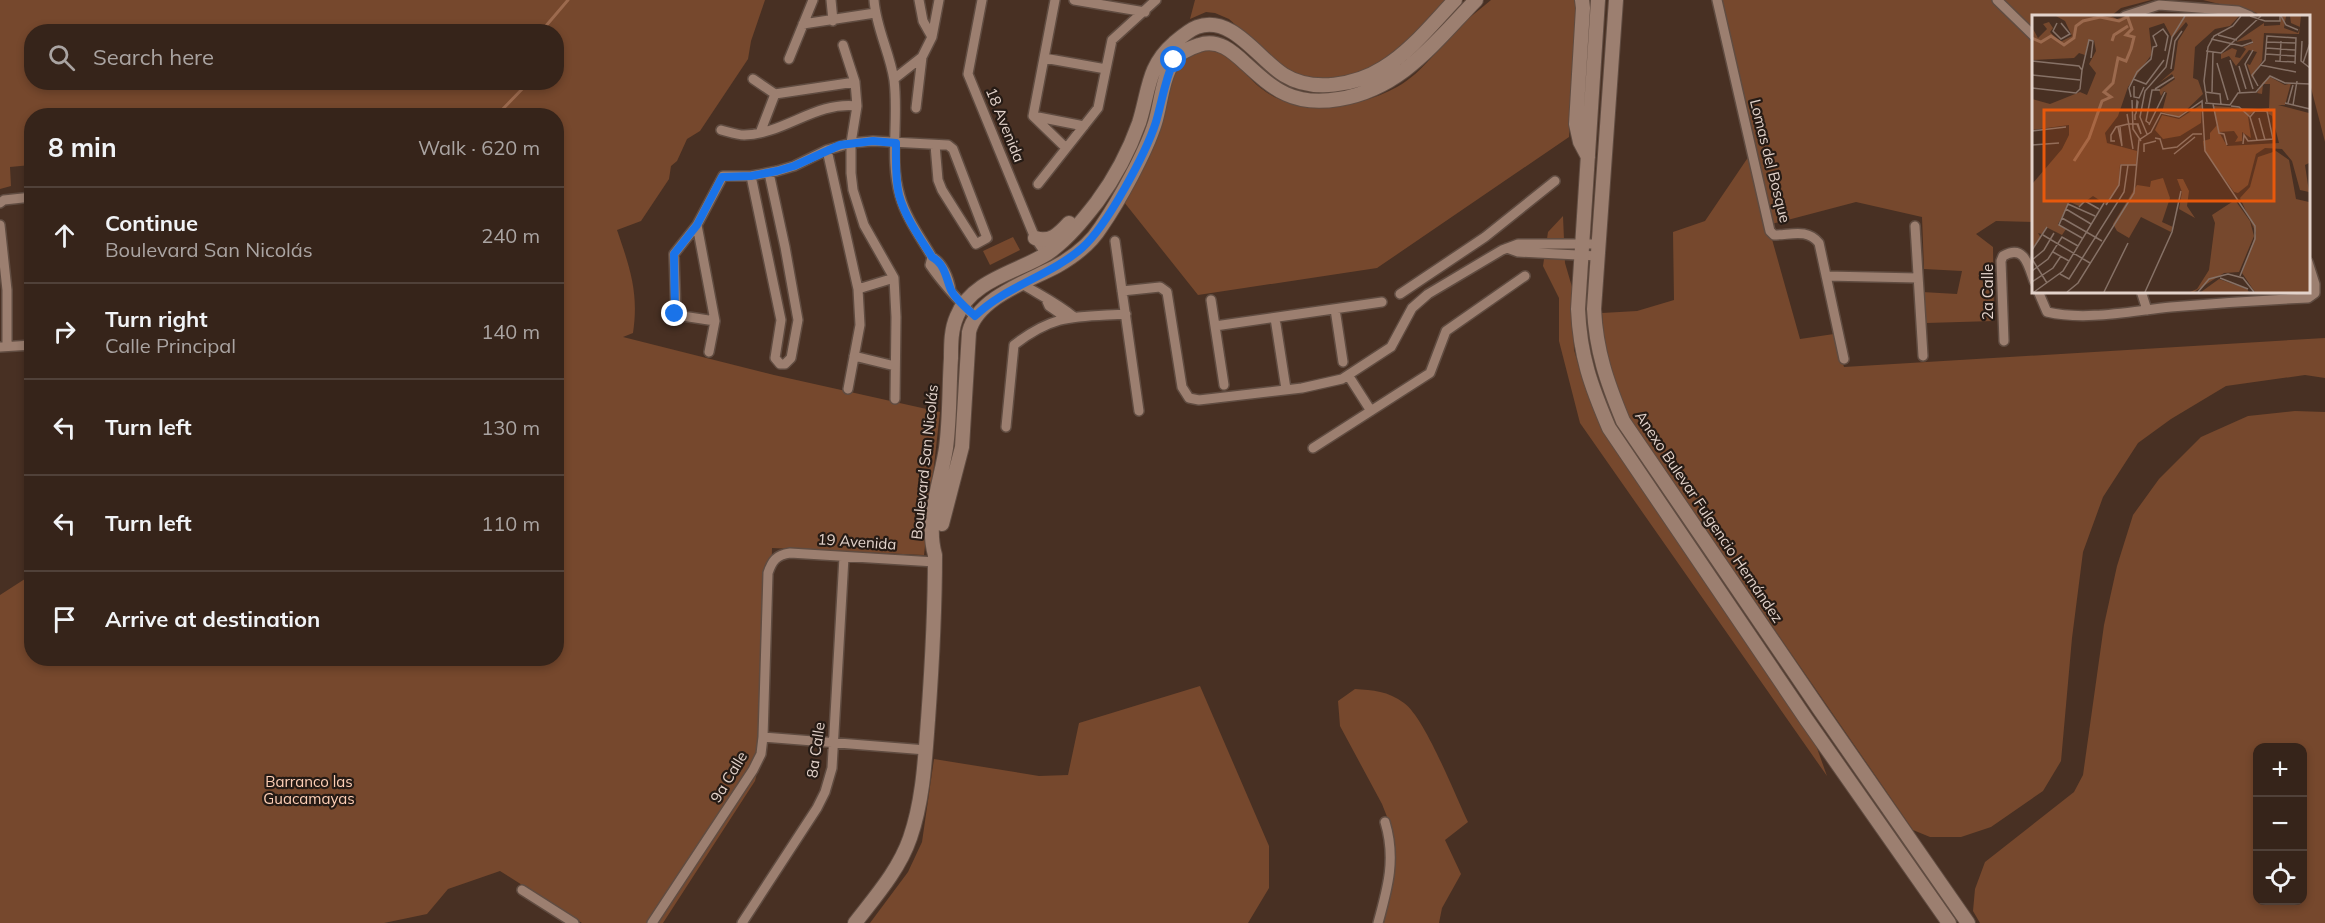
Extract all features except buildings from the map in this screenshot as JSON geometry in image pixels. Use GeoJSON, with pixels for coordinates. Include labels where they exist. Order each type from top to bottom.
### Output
{"type":"FeatureCollection","features":[{"type":"Feature","properties":{"kind":"main road","name":"Boulevard San Nicolás"},"geometry":{"type":"LineString","coordinates":[[935,558],[931,543],[946,447],[951,342],[955,319],[963,305],[990,282],[1046,254],[1067,237],[1098,201],[1119,167],[1136,129],[1156,61],[1182,35],[1198,26],[1216,26],[1236,34],[1285,75],[1305,83],[1346,83],[1363,79],[1399,57],[1455,0]]}},
{"type":"Feature","properties":{"kind":"main road"},"geometry":{"type":"LineString","coordinates":[[975,316],[1003,294],[1072,256],[1100,229],[1145,147],[1155,123],[1166,77],[1174,60],[1185,50],[1201,44],[1216,44],[1231,50],[1264,80],[1285,94],[1303,99],[1326,101],[1362,94],[1396,78],[1476,0]]}},
{"type":"Feature","properties":{"kind":"main road"},"geometry":{"type":"LineString","coordinates":[[1452,24],[1475,10],[1485,0]]}},
{"type":"Feature","properties":{"kind":"main road"},"geometry":{"type":"LineString","coordinates":[[1582,0],[1576,124],[1580,142],[1588,158]]}},
{"type":"Feature","properties":{"kind":"main road"},"geometry":{"type":"LineString","coordinates":[[1598,0],[1578,309],[1580,341],[1589,381],[1609,428],[1806,719],[1949,923]]}},
{"type":"Feature","properties":{"kind":"main road","name":"Anexo Bulevar Fulgencio Hernández"},"geometry":{"type":"LineString","coordinates":[[1616,0],[1594,309],[1595,339],[1605,376],[1623,421],[1968,923]]}},
{"type":"Feature","properties":{"kind":"main road"},"geometry":{"type":"LineString","coordinates":[[1035,238],[1043,240],[1051,238],[1074,218],[1092,198],[1136,129]]}},
{"type":"Feature","properties":{"kind":"main road"},"geometry":{"type":"LineString","coordinates":[[1025,282],[1047,265],[1046,254]]}},
{"type":"Feature","properties":{"kind":"main road","name":"Boulevard San Nicolás"},"geometry":{"type":"LineString","coordinates":[[855,923],[886,882],[909,839],[919,802],[926,750],[933,651],[935,558],[943,513],[962,447],[969,332],[975,316]]}},
{"type":"Feature","properties":{"kind":"street"},"geometry":{"type":"LineString","coordinates":[[789,59],[813,0]]}},
{"type":"Feature","properties":{"kind":"street"},"geometry":{"type":"LineString","coordinates":[[831,0],[833,21]]}},
{"type":"Feature","properties":{"kind":"street"},"geometry":{"type":"LineString","coordinates":[[874,0],[875,14],[894,79],[896,174],[900,196],[932,257],[930,265],[942,284],[975,316]]}},
{"type":"Feature","properties":{"kind":"street"},"geometry":{"type":"LineString","coordinates":[[919,0],[923,21],[932,37]]}},
{"type":"Feature","properties":{"kind":"street"},"geometry":{"type":"LineString","coordinates":[[916,108],[922,57],[932,37],[939,0]]}},
{"type":"Feature","properties":{"kind":"street","name":"18 Avenida"},"geometry":{"type":"LineString","coordinates":[[982,0],[968,74],[1035,238],[1046,254]]}},
{"type":"Feature","properties":{"kind":"street"},"geometry":{"type":"LineString","coordinates":[[1033,116],[1055,0]]}},
{"type":"Feature","properties":{"kind":"street"},"geometry":{"type":"LineString","coordinates":[[1074,0],[1145,12]]}},
{"type":"Feature","properties":{"kind":"street"},"geometry":{"type":"LineString","coordinates":[[1038,184],[1098,108],[1112,39],[1156,0]]}},
{"type":"Feature","properties":{"kind":"street","name":"Lomas del Bosque"},"geometry":{"type":"LineString","coordinates":[[1717,0],[1770,231],[1774,235],[1805,233],[1814,236],[1819,243],[1844,359]]}},
{"type":"Feature","properties":{"kind":"street"},"geometry":{"type":"LineString","coordinates":[[1997,0],[2032,34]]}},
{"type":"Feature","properties":{"kind":"street"},"geometry":{"type":"LineString","coordinates":[[2129,15],[2159,5],[2238,11],[2248,15]]}},
{"type":"Feature","properties":{"kind":"street"},"geometry":{"type":"LineString","coordinates":[[803,24],[875,14]]}},
{"type":"Feature","properties":{"kind":"street"},"geometry":{"type":"LineString","coordinates":[[843,45],[855,82],[857,106],[851,142],[851,173],[858,208],[864,225],[894,278],[895,399]]}},
{"type":"Feature","properties":{"kind":"street"},"geometry":{"type":"LineString","coordinates":[[894,79],[922,57]]}},
{"type":"Feature","properties":{"kind":"street"},"geometry":{"type":"LineString","coordinates":[[1044,58],[1106,69]]}},
{"type":"Feature","properties":{"kind":"street"},"geometry":{"type":"LineString","coordinates":[[753,79],[775,94],[855,82]]}},
{"type":"Feature","properties":{"kind":"street"},"geometry":{"type":"LineString","coordinates":[[760,133],[775,94]]}},
{"type":"Feature","properties":{"kind":"street"},"geometry":{"type":"LineString","coordinates":[[721,130],[744,135],[760,133],[827,107],[845,104],[857,106]]}},
{"type":"Feature","properties":{"kind":"street"},"geometry":{"type":"LineString","coordinates":[[1033,116],[1084,126]]}},
{"type":"Feature","properties":{"kind":"street"},"geometry":{"type":"LineString","coordinates":[[1033,116],[1066,148]]}},
{"type":"Feature","properties":{"kind":"street"},"geometry":{"type":"LineString","coordinates":[[715,321],[675,314],[674,255],[697,225],[722,177],[768,174],[794,166],[826,150],[851,142],[945,145],[953,149],[987,238],[976,244],[942,190],[938,180],[935,145]]}},
{"type":"Feature","properties":{"kind":"street"},"geometry":{"type":"LineString","coordinates":[[826,150],[858,289],[860,325],[848,389]]}},
{"type":"Feature","properties":{"kind":"street"},"geometry":{"type":"LineString","coordinates":[[751,176],[781,320],[775,358],[780,364],[785,364],[791,358],[798,320],[768,174]]}},
{"type":"Feature","properties":{"kind":"street"},"geometry":{"type":"LineString","coordinates":[[1400,294],[1485,237],[1555,181]]}},
{"type":"Feature","properties":{"kind":"street"},"geometry":{"type":"LineString","coordinates":[[0,203],[4,200],[24,198]]}},
{"type":"Feature","properties":{"kind":"street"},"geometry":{"type":"LineString","coordinates":[[0,225],[7,290],[4,346],[24,345]]}},
{"type":"Feature","properties":{"kind":"street"},"geometry":{"type":"LineString","coordinates":[[697,225],[715,321],[709,352]]}},
{"type":"Feature","properties":{"kind":"street"},"geometry":{"type":"LineString","coordinates":[[1915,226],[1923,356]]}},
{"type":"Feature","properties":{"kind":"street"},"geometry":{"type":"LineString","coordinates":[[1115,241],[1139,411]]}},
{"type":"Feature","properties":{"kind":"street"},"geometry":{"type":"LineString","coordinates":[[1122,291],[1160,287],[1167,292],[1182,387],[1189,398],[1199,399],[1335,382],[1391,347],[1412,309],[1436,290],[1507,248],[1518,244],[1598,250]]}},
{"type":"Feature","properties":{"kind":"street"},"geometry":{"type":"LineString","coordinates":[[768,252],[785,248]]}},
{"type":"Feature","properties":{"kind":"street","name":"2a Calle"},"geometry":{"type":"LineString","coordinates":[[2004,341],[2001,261],[2003,256],[2017,251],[2021,253],[2027,260],[2032,274]]}},
{"type":"Feature","properties":{"kind":"street"},"geometry":{"type":"LineString","coordinates":[[2038,292],[2047,312],[2056,314],[2094,314],[2308,298],[2315,293],[2310,269]]}},
{"type":"Feature","properties":{"kind":"street"},"geometry":{"type":"LineString","coordinates":[[1428,276],[1436,290]]}},
{"type":"Feature","properties":{"kind":"street"},"geometry":{"type":"LineString","coordinates":[[1313,448],[1430,373],[1446,331],[1525,276]]}},
{"type":"Feature","properties":{"kind":"street"},"geometry":{"type":"LineString","coordinates":[[1826,276],[1918,278]]}},
{"type":"Feature","properties":{"kind":"street"},"geometry":{"type":"LineString","coordinates":[[858,289],[894,278]]}},
{"type":"Feature","properties":{"kind":"street"},"geometry":{"type":"LineString","coordinates":[[1025,282],[1046,299],[1055,301],[1070,317]]}},
{"type":"Feature","properties":{"kind":"street"},"geometry":{"type":"LineString","coordinates":[[2141,292],[2147,310]]}},
{"type":"Feature","properties":{"kind":"street"},"geometry":{"type":"LineString","coordinates":[[2231,292],[2233,302]]}},
{"type":"Feature","properties":{"kind":"street"},"geometry":{"type":"LineString","coordinates":[[1211,300],[1224,385]]}},
{"type":"Feature","properties":{"kind":"street"},"geometry":{"type":"LineString","coordinates":[[1215,326],[1382,302]]}},
{"type":"Feature","properties":{"kind":"street"},"geometry":{"type":"LineString","coordinates":[[1335,309],[1343,362]]}},
{"type":"Feature","properties":{"kind":"street"},"geometry":{"type":"LineString","coordinates":[[1006,427],[1014,345],[1046,324],[1070,317],[1126,314]]}},
{"type":"Feature","properties":{"kind":"street"},"geometry":{"type":"LineString","coordinates":[[1275,318],[1286,389]]}},
{"type":"Feature","properties":{"kind":"street"},"geometry":{"type":"LineString","coordinates":[[854,356],[895,366]]}},
{"type":"Feature","properties":{"kind":"street"},"geometry":{"type":"LineString","coordinates":[[1348,375],[1371,411]]}},
{"type":"Feature","properties":{"kind":"street","name":"19 Avenida"},"geometry":{"type":"LineString","coordinates":[[777,556],[790,553],[844,557],[935,558]]}},
{"type":"Feature","properties":{"kind":"street","name":"9a Calle"},"geometry":{"type":"LineString","coordinates":[[652,923],[753,770],[760,754],[763,737],[768,573],[777,556]]}},
{"type":"Feature","properties":{"kind":"street","name":"8a Calle"},"geometry":{"type":"LineString","coordinates":[[742,923],[817,808],[825,792],[834,744],[844,557]]}},
{"type":"Feature","properties":{"kind":"street"},"geometry":{"type":"LineString","coordinates":[[763,737],[926,750]]}},
{"type":"Feature","properties":{"kind":"street"},"geometry":{"type":"LineString","coordinates":[[1378,923],[1390,880],[1389,837],[1385,822]]}},
{"type":"Feature","properties":{"kind":"street"},"geometry":{"type":"LineString","coordinates":[[522,890],[574,923]]}},
{"type":"Feature","properties":{"kind":"green space","name":"Barranco las Guacamayas"},"geometry":{"type":"Polygon","coordinates":[[[0,0],[765,0],[751,41],[748,59],[700,131],[687,139],[677,161],[671,166],[669,179],[641,221],[617,230],[629,269],[635,305],[633,333],[623,337],[774,375],[940,412],[924,555],[772,548],[769,654],[762,753],[755,781],[663,923],[582,923],[500,871],[448,889],[427,914],[384,923],[0,923],[0,595],[24,580],[24,666],[564,666],[564,108],[24,108],[24,166],[10,167],[11,186],[0,189],[0,0]]]}},
{"type":"Feature","properties":{"kind":"green space"},"geometry":{"type":"Polygon","coordinates":[[[1195,0],[1447,0],[1404,45],[1378,65],[1341,80],[1299,77],[1285,69],[1229,19],[1215,13],[1206,12],[1190,19],[1195,0]]]}},
{"type":"Feature","properties":{"kind":"green space"},"geometry":{"type":"Polygon","coordinates":[[[1491,0],[1574,0],[1576,6],[1575,36],[1569,137],[1377,268],[1198,295],[1124,202],[1172,74],[1186,57],[1199,51],[1218,52],[1234,62],[1267,93],[1286,102],[1313,107],[1346,105],[1378,96],[1406,81],[1424,66],[1463,23],[1491,0]]]}},
{"type":"Feature","properties":{"kind":"green space"},"geometry":{"type":"Polygon","coordinates":[[[1715,0],[2151,0],[2121,8],[2112,15],[2032,15],[2032,222],[1996,221],[1976,234],[1993,247],[1994,321],[1926,323],[1922,292],[1957,294],[1962,271],[1924,269],[1922,217],[1856,202],[1768,225],[1800,339],[1834,334],[1844,367],[2325,338],[2325,378],[2305,375],[2226,386],[2171,419],[2138,443],[2103,497],[2083,552],[2072,638],[2061,761],[2043,791],[1991,827],[1961,837],[1930,837],[1913,830],[1619,404],[1606,361],[1602,313],[1637,311],[1674,300],[1673,232],[1705,221],[1751,153],[1715,0]]]}},
{"type":"Feature","properties":{"kind":"green space"},"geometry":{"type":"Polygon","coordinates":[[[2203,0],[2325,0],[2325,142],[2310,84],[2310,15],[2258,15],[2203,0]]]}},
{"type":"Feature","properties":{"kind":"green space"},"geometry":{"type":"Polygon","coordinates":[[[1563,216],[1565,263],[1572,287],[1574,350],[1583,380],[1618,453],[1813,737],[1827,776],[1580,423],[1559,341],[1559,298],[1543,266],[1548,232],[1563,216]]]}},
{"type":"Feature","properties":{"kind":"green space"},"geometry":{"type":"Polygon","coordinates":[[[1013,237],[1020,250],[990,265],[983,251],[1013,237]]]}},
{"type":"Feature","properties":{"kind":"green space"},"geometry":{"type":"Polygon","coordinates":[[[2295,411],[2325,412],[2325,923],[1980,923],[1973,911],[1975,889],[1985,862],[2074,792],[2083,775],[2104,625],[2117,566],[2133,515],[2159,479],[2201,437],[2248,416],[2295,411]]]}},
{"type":"Feature","properties":{"kind":"green space"},"geometry":{"type":"Polygon","coordinates":[[[1200,686],[1269,846],[1269,888],[1248,923],[870,923],[908,872],[922,842],[934,759],[1039,776],[1068,775],[1079,723],[1200,686]]]}},
{"type":"Feature","properties":{"kind":"green space"},"geometry":{"type":"Polygon","coordinates":[[[1355,689],[1386,694],[1398,699],[1412,711],[1430,740],[1468,822],[1445,840],[1461,874],[1442,908],[1439,923],[1384,923],[1395,872],[1393,832],[1382,804],[1340,726],[1338,701],[1355,689]]]}},
{"type":"Feature","properties":{"kind":"waterway"},"geometry":{"type":"LineString","coordinates":[[548,24],[568,0]]}},
{"type":"Feature","properties":{"kind":"waterway"},"geometry":{"type":"LineString","coordinates":[[504,108],[521,90]]}},
{"type":"Feature","properties":{"kind":"route"},"geometry":{"type":"LineString","coordinates":[[675,314],[674,254],[697,225],[722,177],[725,175],[768,174],[794,166],[840,145],[873,141],[896,143],[896,174],[900,196],[908,215],[932,257],[938,261],[945,272],[951,291],[975,316],[1003,294],[1072,256],[1100,229],[1145,147],[1155,123],[1166,77],[1174,60]]}}]}
